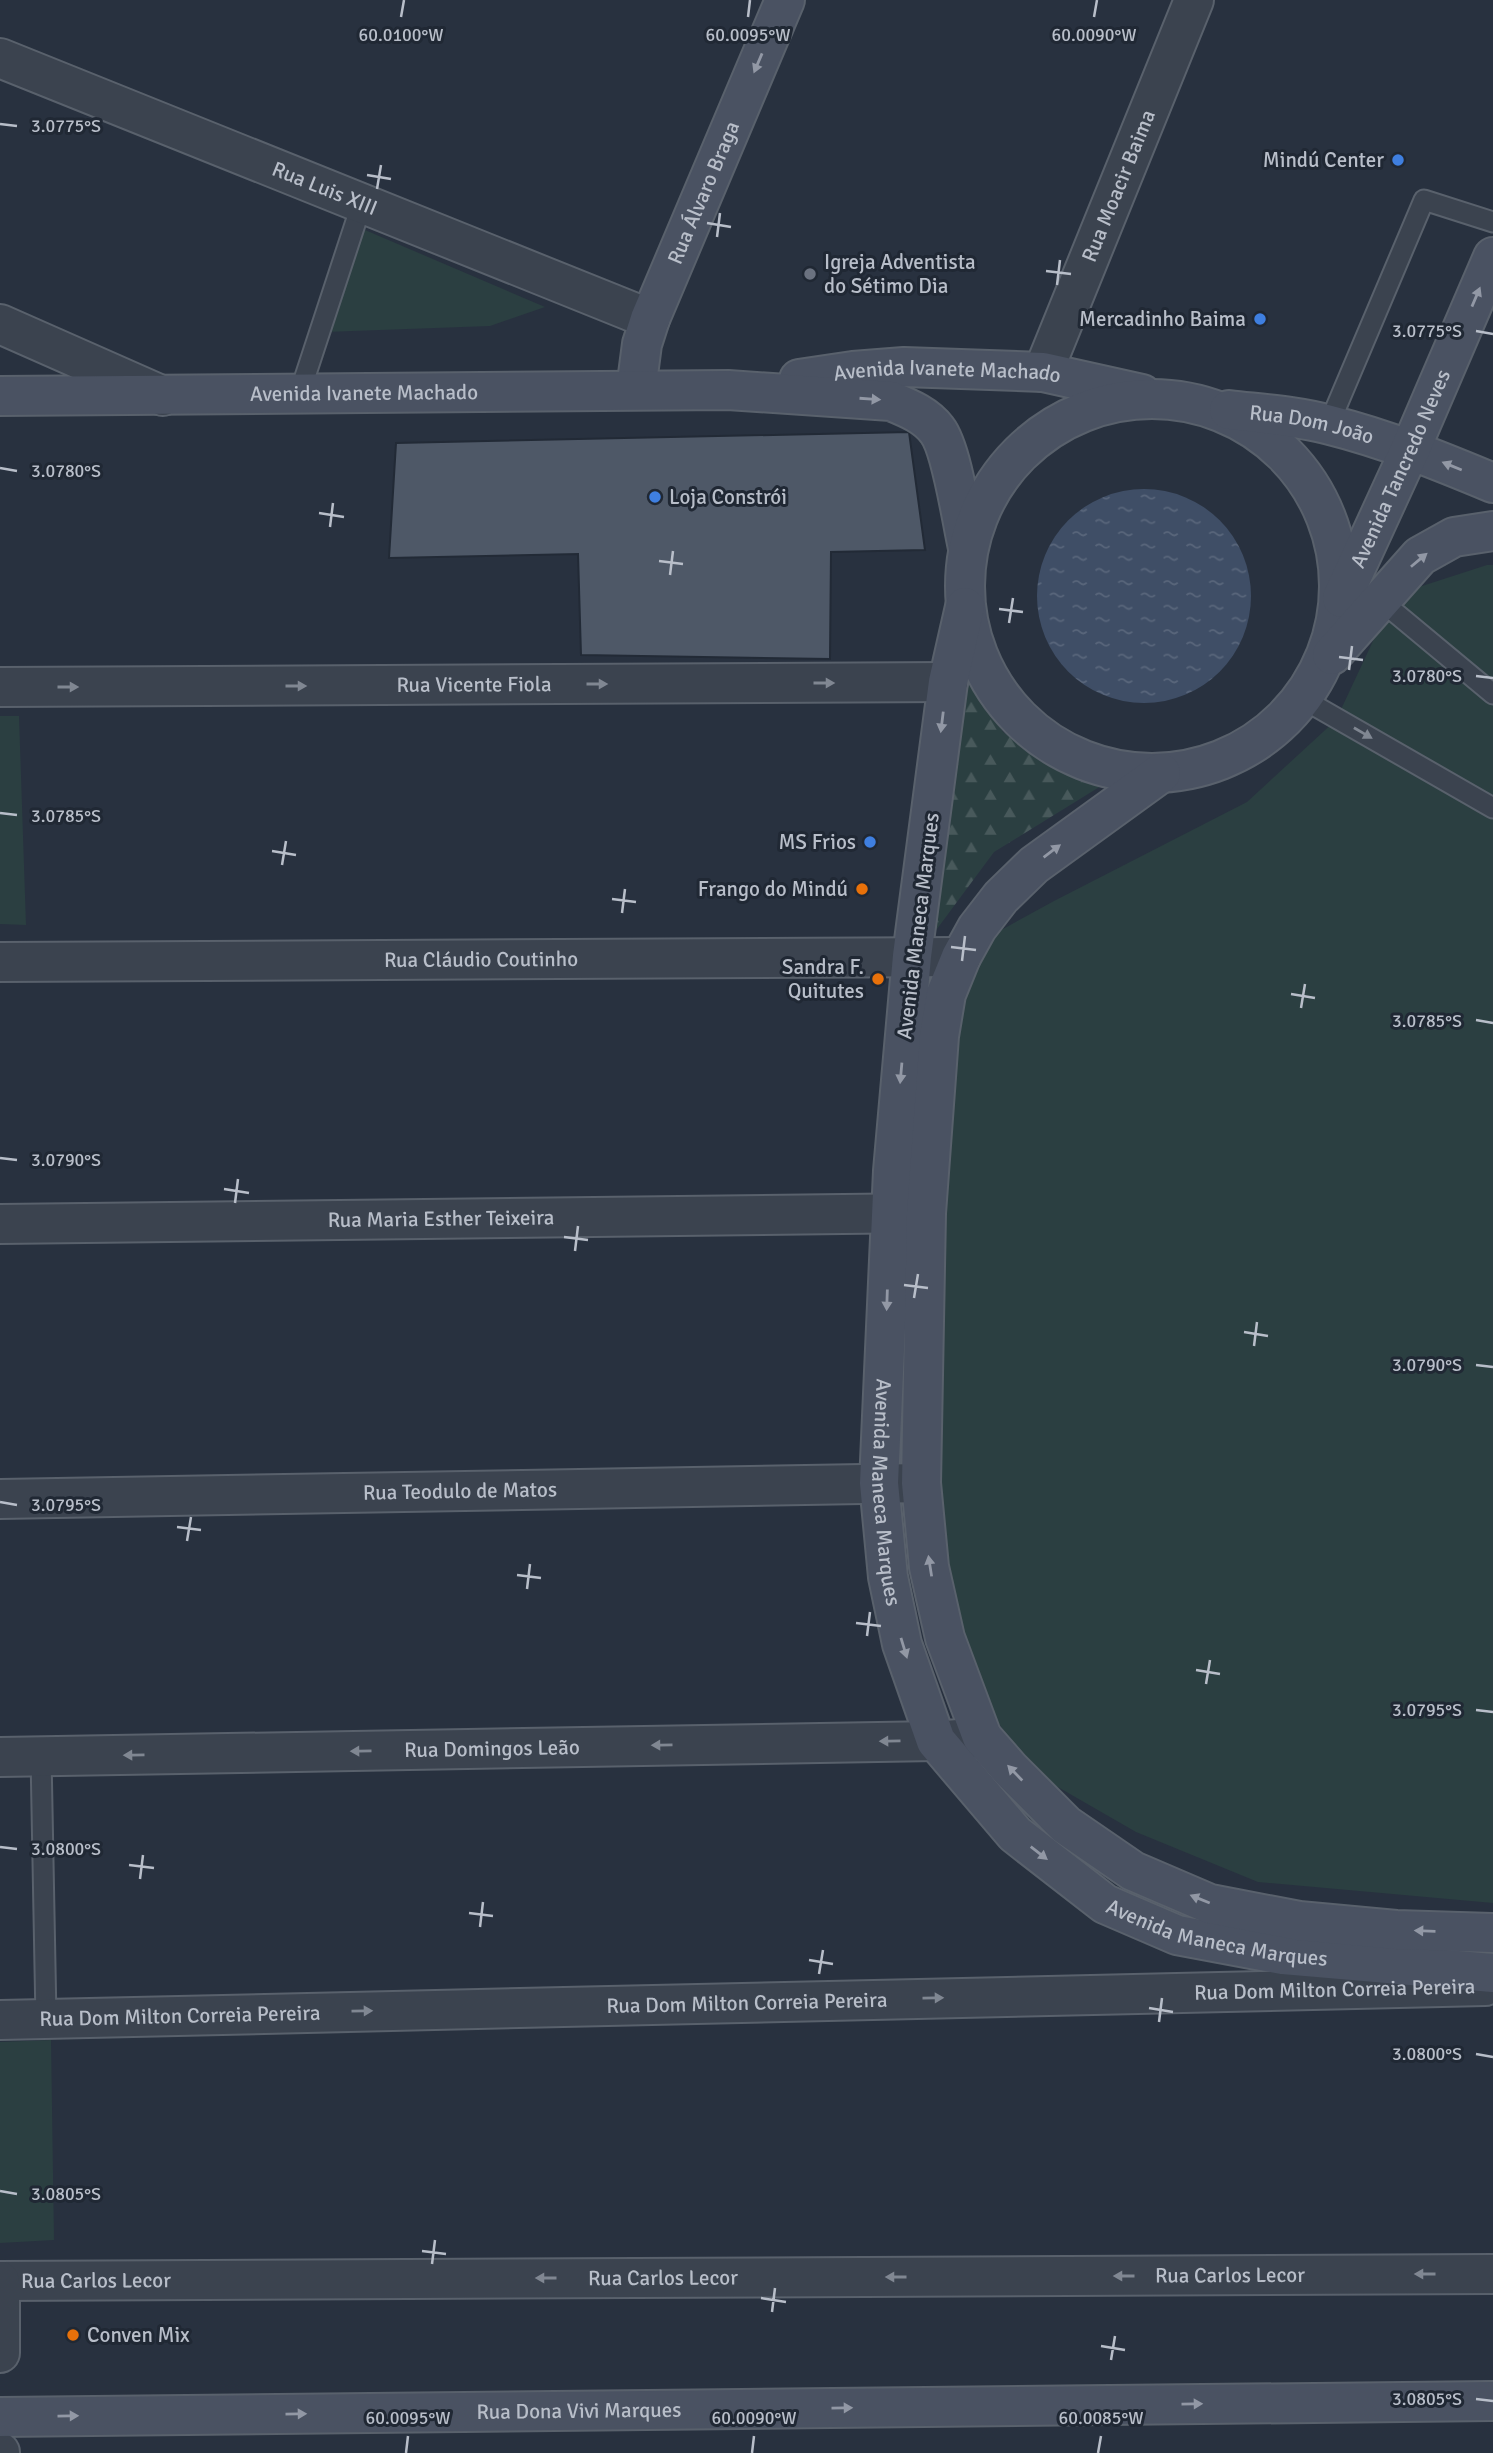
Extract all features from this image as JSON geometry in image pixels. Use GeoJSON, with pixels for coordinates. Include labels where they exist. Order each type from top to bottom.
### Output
{"type":"FeatureCollection","features":[{"type":"Feature","properties":{"kind":"main road","name":"Rua Álvaro Braga"},"geometry":{"type":"LineString","coordinates":[[636,390],[642,344],[650,318],[785,0]]}},
{"type":"Feature","properties":{"kind":"main road","name":"Avenida Tancredo Neves"},"geometry":{"type":"LineString","coordinates":[[1340,602],[1410,450],[1493,257]]}},
{"type":"Feature","properties":{"kind":"main road","name":"Avenida Ivanete Machado"},"geometry":{"type":"LineString","coordinates":[[728,390],[853,370],[904,367],[1043,372],[1163,399]]}},
{"type":"Feature","properties":{"kind":"main road","name":"Avenida Ivanete Machado"},"geometry":{"type":"LineString","coordinates":[[0,396],[728,390],[891,401],[916,411],[938,431],[947,451],[968,548]]}},
{"type":"Feature","properties":{"kind":"main road"},"geometry":{"type":"LineString","coordinates":[[1324,664],[1335,634],[1340,602],[1339,560],[1328,519],[1308,481],[1280,448],[1245,424],[1206,407],[1163,399],[1119,402],[1076,415],[1037,437],[1005,468],[982,506],[968,548],[964,578],[965,607],[976,652],[998,694],[1030,729],[1069,754],[1113,770],[1161,774],[1202,768],[1240,752],[1275,729],[1303,699],[1324,664],[1420,556],[1454,537],[1493,531]]}},
{"type":"Feature","properties":{"kind":"main road","name":"Rua Dom João"},"geometry":{"type":"LineString","coordinates":[[1206,407],[1329,424],[1410,450],[1493,483]]}},
{"type":"Feature","properties":{"kind":"main road","name":"Avenida Maneca Marques"},"geometry":{"type":"LineString","coordinates":[[965,607],[947,682],[912,956],[908,1213],[921,1483],[929,1567],[945,1638],[982,1737],[1066,1825],[1133,1871],[1210,1904],[1299,1921],[1396,1930],[1493,1933]]}},
{"type":"Feature","properties":{"kind":"main road","name":"Avenida Maneca Marques"},"geometry":{"type":"LineString","coordinates":[[1161,774],[1034,865],[1001,897],[977,928],[961,957],[946,994],[908,1213],[879,1483],[888,1577],[899,1631],[936,1741],[1015,1834],[1105,1903],[1177,1935],[1229,1947],[1283,1955],[1493,1973]]}},
{"type":"Feature","properties":{"kind":"main road","name":"Rua Dona Vivi Marques"},"geometry":{"type":"LineString","coordinates":[[0,2417],[1493,2401]]}},
{"type":"Feature","properties":{"kind":"street","name":"Rua Moacir Baima"},"geometry":{"type":"LineString","coordinates":[[1043,372],[1194,0]]}},
{"type":"Feature","properties":{"kind":"street","name":"Rua Luis XIII"},"geometry":{"type":"LineString","coordinates":[[0,58],[650,318]]}},
{"type":"Feature","properties":{"kind":"street"},"geometry":{"type":"LineString","coordinates":[[0,324],[163,396]]}},
{"type":"Feature","properties":{"kind":"street","name":"Rua Vicente Fiola"},"geometry":{"type":"LineString","coordinates":[[0,687],[947,682]]}},
{"type":"Feature","properties":{"kind":"street","name":"Rua Cláudio Coutinho"},"geometry":{"type":"LineString","coordinates":[[0,962],[961,957]]}},
{"type":"Feature","properties":{"kind":"street","name":"Rua Maria Esther Teixeira"},"geometry":{"type":"LineString","coordinates":[[0,1224],[908,1213]]}},
{"type":"Feature","properties":{"kind":"street","name":"Rua Teodulo de Matos"},"geometry":{"type":"LineString","coordinates":[[0,1500],[921,1483]]}},
{"type":"Feature","properties":{"kind":"street","name":"Rua Domingos Leão"},"geometry":{"type":"LineString","coordinates":[[0,1757],[936,1741],[982,1737]]}},
{"type":"Feature","properties":{"kind":"street","name":"Rua Dom Milton Correia Pereira"},"geometry":{"type":"LineString","coordinates":[[0,2020],[1493,1986]]}},
{"type":"Feature","properties":{"kind":"street","name":"Rua Carlos Lecor"},"geometry":{"type":"LineString","coordinates":[[0,2281],[1493,2274]]}},
{"type":"Feature","properties":{"kind":"street"},"geometry":{"type":"LineString","coordinates":[[0,2281],[0,2353]]}},
{"type":"Feature","properties":{"kind":"lane"},"geometry":{"type":"LineString","coordinates":[[1329,424],[1424,200],[1493,222]]}},
{"type":"Feature","properties":{"kind":"lane"},"geometry":{"type":"LineString","coordinates":[[299,395],[362,203]]}},
{"type":"Feature","properties":{"kind":"lane"},"geometry":{"type":"LineString","coordinates":[[1380,600],[1493,694]]}},
{"type":"Feature","properties":{"kind":"lane"},"geometry":{"type":"LineString","coordinates":[[1303,699],[1493,808]]}},
{"type":"Feature","properties":{"kind":"lane"},"geometry":{"type":"LineString","coordinates":[[41,1756],[46,2019]]}},
{"type":"Feature","properties":{"kind":"green space"},"geometry":{"type":"Polygon","coordinates":[[[358,227],[545,307],[490,326],[325,332],[358,227]]]}},
{"type":"Feature","properties":{"kind":"green space"},"geometry":{"type":"Polygon","coordinates":[[[1493,565],[1493,1903],[1258,1882],[1136,1832],[1037,1775],[984,1704],[948,1624],[928,1458],[929,1192],[972,946],[1247,802],[1336,720],[1381,624],[1419,587],[1493,565]]]}},
{"type":"Feature","properties":{"kind":"green space"},"geometry":{"type":"Polygon","coordinates":[[[962,661],[1003,732],[1043,758],[1109,781],[994,852],[928,941],[962,661]]]}},
{"type":"Feature","properties":{"kind":"green space"},"geometry":{"type":"Polygon","coordinates":[[[0,716],[19,716],[26,925],[0,924],[0,716]]]}},
{"type":"Feature","properties":{"kind":"green space"},"geometry":{"type":"Polygon","coordinates":[[[51,2040],[54,2240],[0,2243],[0,2042],[51,2040]]]}},
{"type":"Feature","properties":{"kind":"water"},"geometry":{"type":"Polygon","coordinates":[[[1144,489],[1185,498],[1203,507],[1219,521],[1233,537],[1242,555],[1251,596],[1242,637],[1233,655],[1219,671],[1203,685],[1185,694],[1144,703],[1103,694],[1085,685],[1069,671],[1055,655],[1046,637],[1037,596],[1046,555],[1055,537],[1069,521],[1085,507],[1103,498],[1144,489]]]}},
{"type":"Feature","properties":{"kind":"building","name":"Loja Constrói"},"geometry":{"type":"Polygon","coordinates":[[[909,432],[925,550],[831,552],[830,659],[581,655],[578,554],[389,558],[396,443],[909,432]]]}},
{"type":"Feature","properties":{"kind":"place","name":"Mindú Center"},"geometry":{"type":"Point","coordinates":[1398,160]}},
{"type":"Feature","properties":{"kind":"place","name":"Igreja Adventista do Sétimo Dia"},"geometry":{"type":"Point","coordinates":[810,274]}},
{"type":"Feature","properties":{"kind":"place","name":"Mercadinho Baima"},"geometry":{"type":"Point","coordinates":[1260,319]}},
{"type":"Feature","properties":{"kind":"place","name":"Loja Constrói"},"geometry":{"type":"Point","coordinates":[655,497]}},
{"type":"Feature","properties":{"kind":"place","name":"MS Frios"},"geometry":{"type":"Point","coordinates":[870,842]}},
{"type":"Feature","properties":{"kind":"place","name":"Frango do Mindú"},"geometry":{"type":"Point","coordinates":[862,889]}},
{"type":"Feature","properties":{"kind":"place","name":"Sandra F. Quitutes"},"geometry":{"type":"Point","coordinates":[878,979]}},
{"type":"Feature","properties":{"kind":"place","name":"Conven Mix"},"geometry":{"type":"Point","coordinates":[73,2335]}}]}
